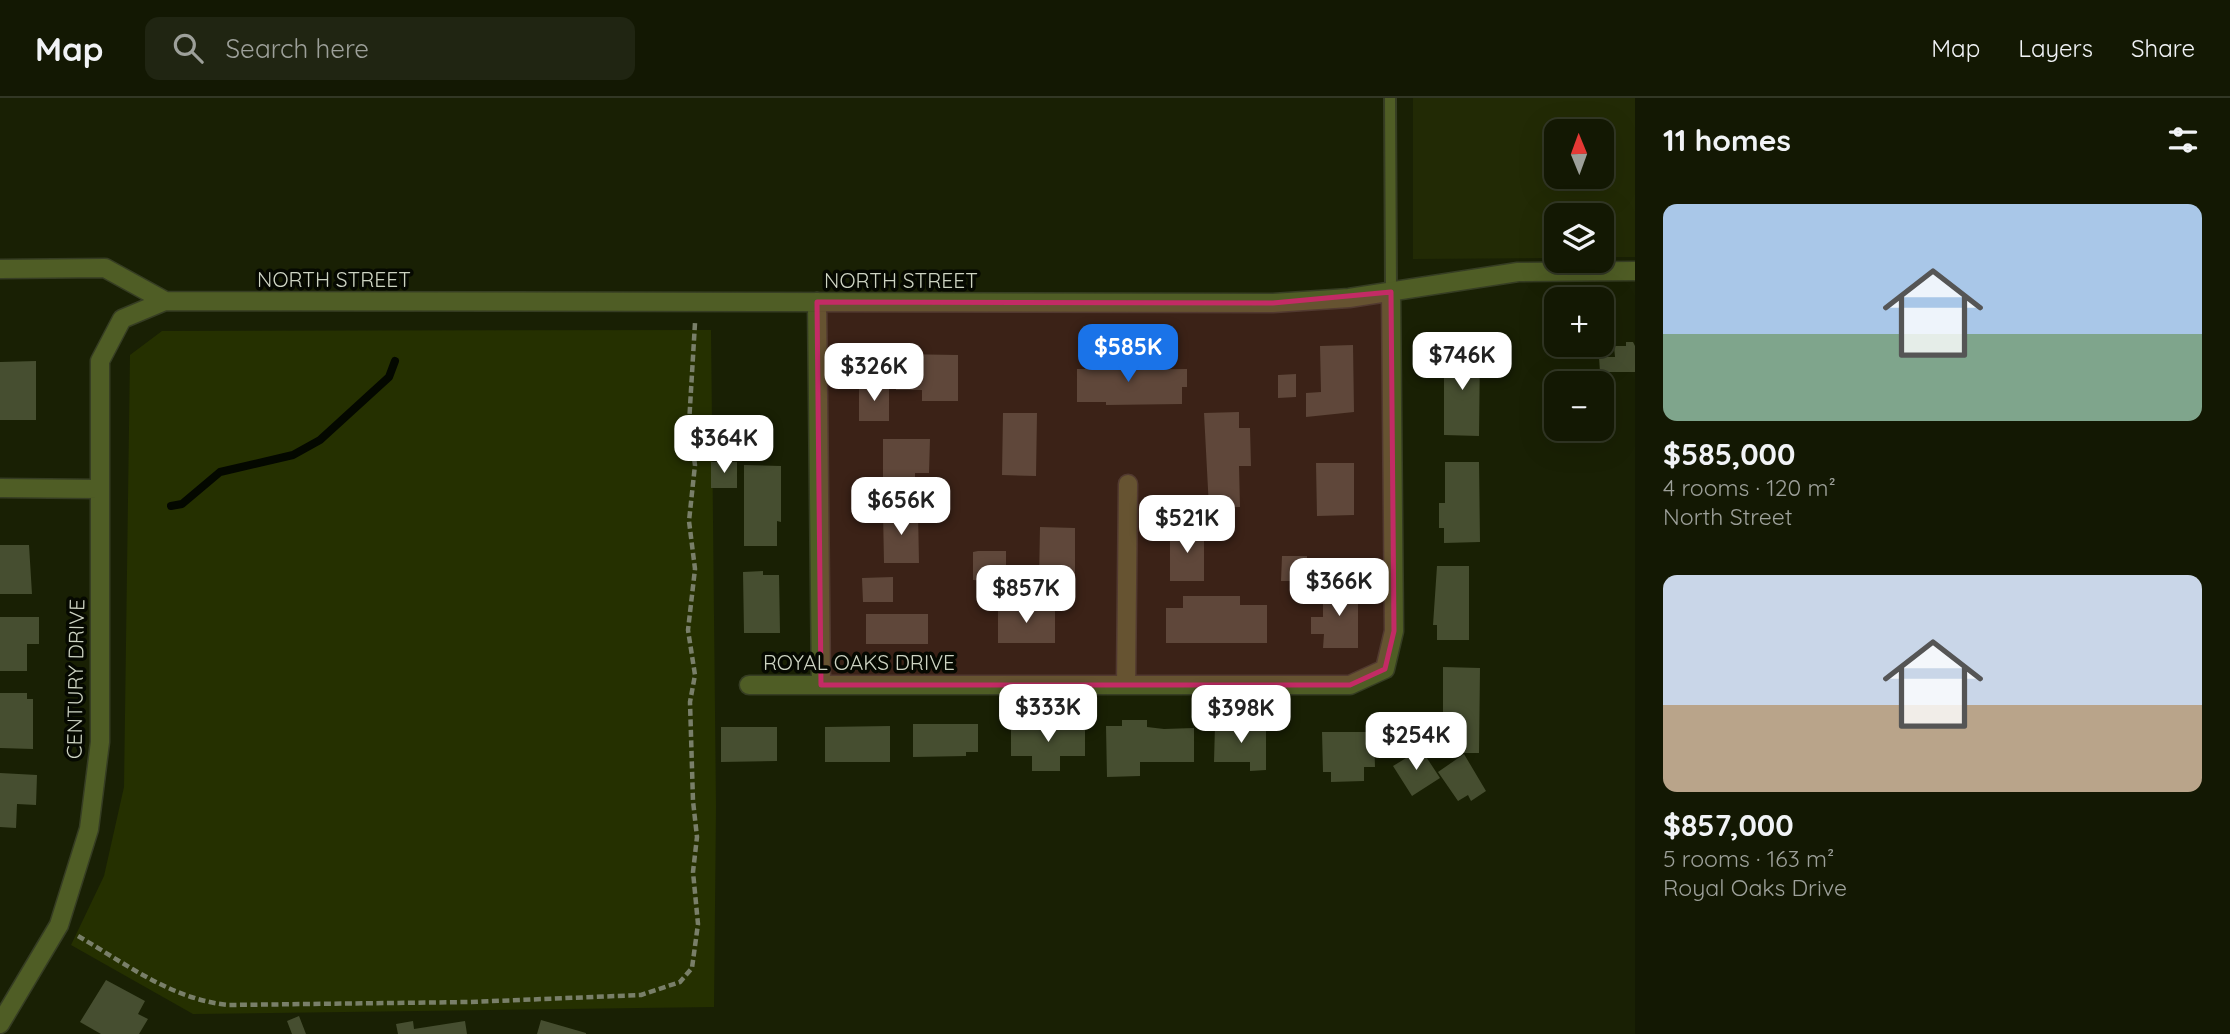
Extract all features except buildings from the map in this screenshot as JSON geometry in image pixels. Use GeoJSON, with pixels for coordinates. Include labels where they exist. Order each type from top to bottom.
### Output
{"type":"FeatureCollection","features":[{"type":"Feature","properties":{"kind":"street","name":"NORTH STREET"},"geometry":{"type":"LineString","coordinates":[[0,269],[105,268],[165,301]]}},
{"type":"Feature","properties":{"kind":"street","name":"NORTH STREET"},"geometry":{"type":"LineString","coordinates":[[122,319],[165,301],[1273,303],[1391,292],[1518,272],[1635,271]]}},
{"type":"Feature","properties":{"kind":"street","name":"ROYAL OAKS DRIVE"},"geometry":{"type":"LineString","coordinates":[[749,685],[1350,685],[1385,669],[1394,631],[1391,292]]}},
{"type":"Feature","properties":{"kind":"street"},"geometry":{"type":"LineString","coordinates":[[817,302],[821,685]]}},
{"type":"Feature","properties":{"kind":"street","name":"CENTURY DRIVE"},"geometry":{"type":"LineString","coordinates":[[0,1024],[59,925],[89,829],[100,742],[100,361],[122,319]]}},
{"type":"Feature","properties":{"kind":"street"},"geometry":{"type":"LineString","coordinates":[[1126,685],[1128,484]]}},
{"type":"Feature","properties":{"kind":"street"},"geometry":{"type":"LineString","coordinates":[[0,488],[99,489]]}},
{"type":"Feature","properties":{"kind":"lane"},"geometry":{"type":"LineString","coordinates":[[1390,98],[1391,292]]}},
{"type":"Feature","properties":{"kind":"path"},"geometry":{"type":"LineString","coordinates":[[59,925],[174,992],[200,1003],[373,1004],[641,995],[680,982],[692,968],[698,925],[692,872],[697,837],[693,801],[690,702],[695,675],[688,630],[695,569],[690,521],[695,465],[689,424],[696,302]]}},
{"type":"Feature","properties":{"kind":"highlighted area"},"geometry":{"type":"Polygon","coordinates":[[[1391,292],[1394,631],[1385,669],[1350,685],[821,685],[817,302],[1273,303],[1391,292]]]}},
{"type":"Feature","properties":{"kind":"shaded area"},"geometry":{"type":"Polygon","coordinates":[[[1413,98],[1635,98],[1635,257],[1614,257],[1614,203],[1544,203],[1544,258],[1413,259],[1413,98]]]}},
{"type":"Feature","properties":{"kind":"shaded area"},"geometry":{"type":"Polygon","coordinates":[[[711,330],[716,806],[714,1007],[193,1014],[71,945],[104,876],[124,787],[130,355],[162,331],[711,330]]]}},
{"type":"Feature","properties":{"kind":"waterway"},"geometry":{"type":"LineString","coordinates":[[171,506],[182,504],[220,472],[293,455],[320,440],[389,377],[395,361]]}}]}
